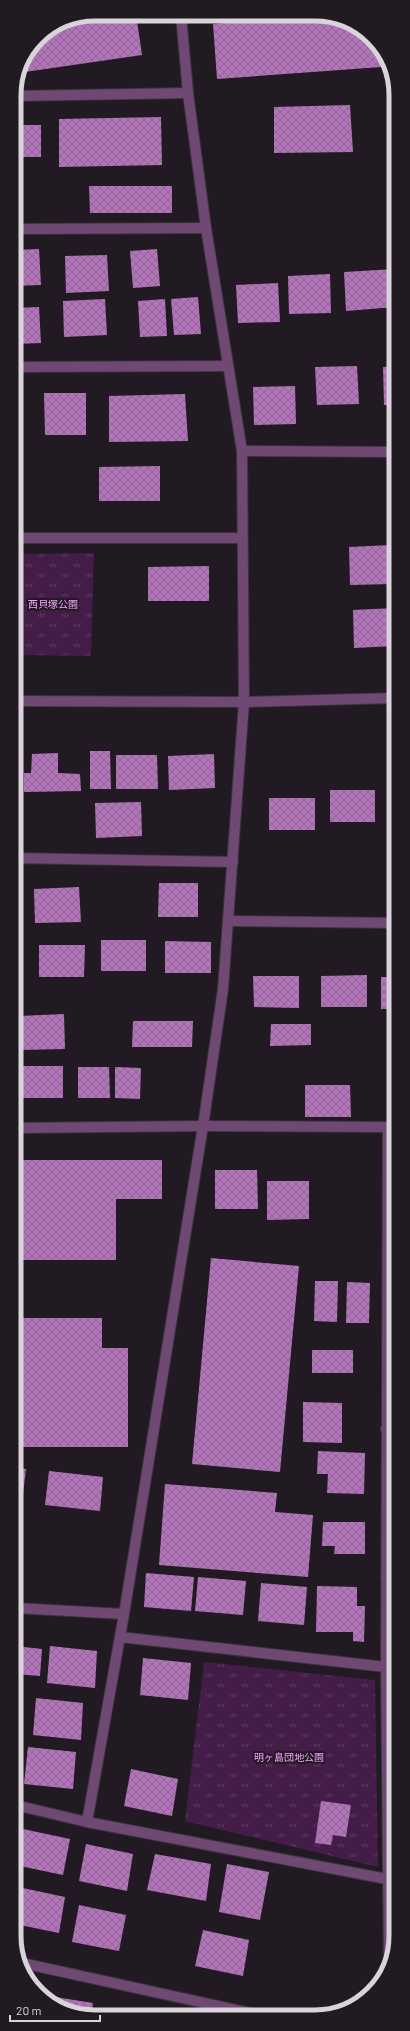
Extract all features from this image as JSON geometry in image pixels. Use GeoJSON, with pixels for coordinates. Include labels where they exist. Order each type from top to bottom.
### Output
{"type":"FeatureCollection","features":[{"type":"Feature","properties":{"kind":"street"},"geometry":{"type":"LineString","coordinates":[[88,1822],[124,1614],[203,1126],[223,989],[244,702],[241,538],[242,450],[206,228],[188,93],[182,21]]}},
{"type":"Feature","properties":{"kind":"street"},"geometry":{"type":"LineString","coordinates":[[21,96],[188,93]]}},
{"type":"Feature","properties":{"kind":"street"},"geometry":{"type":"LineString","coordinates":[[21,229],[206,228]]}},
{"type":"Feature","properties":{"kind":"street"},"geometry":{"type":"LineString","coordinates":[[21,367],[228,366]]}},
{"type":"Feature","properties":{"kind":"street"},"geometry":{"type":"LineString","coordinates":[[242,450],[389,452]]}},
{"type":"Feature","properties":{"kind":"street"},"geometry":{"type":"LineString","coordinates":[[21,538],[241,538]]}},
{"type":"Feature","properties":{"kind":"street"},"geometry":{"type":"LineString","coordinates":[[21,701],[244,702],[389,698]]}},
{"type":"Feature","properties":{"kind":"street"},"geometry":{"type":"LineString","coordinates":[[21,858],[233,862]]}},
{"type":"Feature","properties":{"kind":"street"},"geometry":{"type":"LineString","coordinates":[[228,920],[389,923]]}},
{"type":"Feature","properties":{"kind":"street"},"geometry":{"type":"LineString","coordinates":[[21,1128],[203,1126],[389,1127]]}},
{"type":"Feature","properties":{"kind":"street"},"geometry":{"type":"LineString","coordinates":[[21,1608],[124,1614]]}},
{"type":"Feature","properties":{"kind":"street"},"geometry":{"type":"LineString","coordinates":[[389,1613],[386,1666],[389,1702]]}},
{"type":"Feature","properties":{"kind":"street"},"geometry":{"type":"LineString","coordinates":[[120,1637],[386,1666]]}},
{"type":"Feature","properties":{"kind":"street"},"geometry":{"type":"LineString","coordinates":[[21,1806],[88,1822],[389,1878]]}},
{"type":"Feature","properties":{"kind":"street"},"geometry":{"type":"LineString","coordinates":[[27,1964],[237,2010]]}},
{"type":"Feature","properties":{"kind":"green space","name":"西貝塚公園"},"geometry":{"type":"Polygon","coordinates":[[[94,553],[91,656],[21,655],[21,554],[94,553]]]}},
{"type":"Feature","properties":{"kind":"green space","name":"明ヶ島団地公園"},"geometry":{"type":"Polygon","coordinates":[[[204,1662],[375,1680],[378,1867],[185,1821],[204,1662]]]}},
{"type":"Feature","properties":{"kind":"building"},"geometry":{"type":"Polygon","coordinates":[[[137,21],[142,55],[25,72],[33,54],[39,46],[54,33],[80,22],[137,21]]]}},
{"type":"Feature","properties":{"kind":"building"},"geometry":{"type":"Polygon","coordinates":[[[252,21],[330,22],[356,33],[364,39],[377,54],[381,61],[381,67],[217,79],[213,24],[252,21]]]}},
{"type":"Feature","properties":{"kind":"building"},"geometry":{"type":"Polygon","coordinates":[[[350,105],[353,152],[274,153],[274,107],[350,105]]]}},
{"type":"Feature","properties":{"kind":"building"},"geometry":{"type":"Polygon","coordinates":[[[161,117],[162,165],[59,167],[59,119],[161,117]]]}},
{"type":"Feature","properties":{"kind":"building"},"geometry":{"type":"Polygon","coordinates":[[[21,125],[41,125],[41,157],[21,157],[21,125]]]}},
{"type":"Feature","properties":{"kind":"building"},"geometry":{"type":"Polygon","coordinates":[[[89,186],[172,186],[172,213],[90,213],[89,186]]]}},
{"type":"Feature","properties":{"kind":"building"},"geometry":{"type":"Polygon","coordinates":[[[39,249],[41,285],[21,286],[21,250],[39,249]]]}},
{"type":"Feature","properties":{"kind":"building"},"geometry":{"type":"Polygon","coordinates":[[[157,249],[160,286],[133,288],[130,251],[157,249]]]}},
{"type":"Feature","properties":{"kind":"building"},"geometry":{"type":"Polygon","coordinates":[[[107,255],[109,291],[66,293],[65,256],[107,255]]]}},
{"type":"Feature","properties":{"kind":"building"},"geometry":{"type":"Polygon","coordinates":[[[389,269],[389,307],[346,311],[344,272],[389,269]]]}},
{"type":"Feature","properties":{"kind":"building"},"geometry":{"type":"Polygon","coordinates":[[[330,274],[331,313],[289,314],[288,276],[330,274]]]}},
{"type":"Feature","properties":{"kind":"building"},"geometry":{"type":"Polygon","coordinates":[[[278,283],[280,322],[238,323],[236,285],[278,283]]]}},
{"type":"Feature","properties":{"kind":"building"},"geometry":{"type":"Polygon","coordinates":[[[198,297],[201,334],[174,335],[171,299],[198,297]]]}},
{"type":"Feature","properties":{"kind":"building"},"geometry":{"type":"Polygon","coordinates":[[[105,299],[107,335],[64,337],[63,301],[105,299]]]}},
{"type":"Feature","properties":{"kind":"building"},"geometry":{"type":"Polygon","coordinates":[[[165,299],[167,336],[140,337],[138,301],[165,299]]]}},
{"type":"Feature","properties":{"kind":"building"},"geometry":{"type":"Polygon","coordinates":[[[39,307],[41,343],[21,344],[21,308],[39,307]]]}},
{"type":"Feature","properties":{"kind":"building"},"geometry":{"type":"Polygon","coordinates":[[[357,366],[359,404],[317,405],[315,367],[357,366]]]}},
{"type":"Feature","properties":{"kind":"building"},"geometry":{"type":"Polygon","coordinates":[[[389,366],[389,405],[384,405],[383,367],[389,366]]]}},
{"type":"Feature","properties":{"kind":"building"},"geometry":{"type":"Polygon","coordinates":[[[295,386],[296,424],[254,425],[253,387],[295,386]]]}},
{"type":"Feature","properties":{"kind":"building"},"geometry":{"type":"Polygon","coordinates":[[[44,393],[86,393],[86,435],[45,435],[44,393]]]}},
{"type":"Feature","properties":{"kind":"building"},"geometry":{"type":"Polygon","coordinates":[[[185,394],[188,441],[109,442],[109,396],[185,394]]]}},
{"type":"Feature","properties":{"kind":"building"},"geometry":{"type":"Polygon","coordinates":[[[160,466],[160,501],[99,501],[99,467],[160,466]]]}},
{"type":"Feature","properties":{"kind":"building"},"geometry":{"type":"Polygon","coordinates":[[[389,545],[389,584],[350,585],[349,547],[389,545]]]}},
{"type":"Feature","properties":{"kind":"building"},"geometry":{"type":"Polygon","coordinates":[[[209,566],[209,601],[148,601],[148,567],[209,566]]]}},
{"type":"Feature","properties":{"kind":"building"},"geometry":{"type":"Polygon","coordinates":[[[389,608],[389,646],[354,648],[353,610],[389,608]]]}},
{"type":"Feature","properties":{"kind":"building"},"geometry":{"type":"Polygon","coordinates":[[[90,751],[110,751],[111,789],[90,789],[90,751]]]}},
{"type":"Feature","properties":{"kind":"building"},"geometry":{"type":"Polygon","coordinates":[[[58,753],[58,773],[80,774],[81,791],[24,792],[24,773],[31,773],[32,754],[58,753]]]}},
{"type":"Feature","properties":{"kind":"building"},"geometry":{"type":"Polygon","coordinates":[[[214,754],[215,788],[169,790],[168,756],[214,754]]]}},
{"type":"Feature","properties":{"kind":"building"},"geometry":{"type":"Polygon","coordinates":[[[116,755],[157,755],[158,789],[116,789],[116,755]]]}},
{"type":"Feature","properties":{"kind":"building"},"geometry":{"type":"Polygon","coordinates":[[[330,790],[375,790],[375,822],[330,822],[330,790]]]}},
{"type":"Feature","properties":{"kind":"building"},"geometry":{"type":"Polygon","coordinates":[[[269,798],[315,798],[315,830],[269,830],[269,798]]]}},
{"type":"Feature","properties":{"kind":"building"},"geometry":{"type":"Polygon","coordinates":[[[141,802],[142,836],[96,838],[95,803],[141,802]]]}},
{"type":"Feature","properties":{"kind":"building"},"geometry":{"type":"Polygon","coordinates":[[[159,883],[198,883],[198,917],[158,917],[159,883]]]}},
{"type":"Feature","properties":{"kind":"building"},"geometry":{"type":"Polygon","coordinates":[[[21,887],[22,922],[21,922],[21,887]]]}},
{"type":"Feature","properties":{"kind":"building"},"geometry":{"type":"Polygon","coordinates":[[[79,887],[81,922],[35,923],[34,889],[79,887]]]}},
{"type":"Feature","properties":{"kind":"building"},"geometry":{"type":"Polygon","coordinates":[[[21,938],[23,938],[23,970],[21,970],[21,938]]]}},
{"type":"Feature","properties":{"kind":"building"},"geometry":{"type":"Polygon","coordinates":[[[101,940],[146,940],[146,971],[101,971],[101,940]]]}},
{"type":"Feature","properties":{"kind":"building"},"geometry":{"type":"Polygon","coordinates":[[[165,941],[211,942],[211,973],[165,973],[165,941]]]}},
{"type":"Feature","properties":{"kind":"building"},"geometry":{"type":"Polygon","coordinates":[[[39,945],[85,945],[84,977],[39,977],[39,945]]]}},
{"type":"Feature","properties":{"kind":"building"},"geometry":{"type":"Polygon","coordinates":[[[367,975],[367,1007],[321,1007],[321,976],[367,975]]]}},
{"type":"Feature","properties":{"kind":"building"},"geometry":{"type":"Polygon","coordinates":[[[253,976],[299,976],[299,1008],[254,1007],[253,976]]]}},
{"type":"Feature","properties":{"kind":"building"},"geometry":{"type":"Polygon","coordinates":[[[381,977],[389,977],[389,1009],[381,1009],[381,977]]]}},
{"type":"Feature","properties":{"kind":"building"},"geometry":{"type":"Polygon","coordinates":[[[64,1014],[65,1049],[21,1050],[21,1016],[64,1014]]]}},
{"type":"Feature","properties":{"kind":"building"},"geometry":{"type":"Polygon","coordinates":[[[133,1021],[193,1021],[192,1047],[132,1047],[133,1021]]]}},
{"type":"Feature","properties":{"kind":"building"},"geometry":{"type":"Polygon","coordinates":[[[271,1024],[311,1024],[311,1045],[270,1046],[271,1024]]]}},
{"type":"Feature","properties":{"kind":"building"},"geometry":{"type":"Polygon","coordinates":[[[21,1066],[63,1066],[63,1098],[21,1098],[21,1066]]]}},
{"type":"Feature","properties":{"kind":"building"},"geometry":{"type":"Polygon","coordinates":[[[78,1067],[109,1067],[110,1098],[78,1098],[78,1067]]]}},
{"type":"Feature","properties":{"kind":"building"},"geometry":{"type":"Polygon","coordinates":[[[115,1067],[141,1068],[140,1099],[115,1098],[115,1067]]]}},
{"type":"Feature","properties":{"kind":"building"},"geometry":{"type":"Polygon","coordinates":[[[305,1085],[350,1085],[351,1117],[305,1117],[305,1085]]]}},
{"type":"Feature","properties":{"kind":"building"},"geometry":{"type":"Polygon","coordinates":[[[21,1160],[162,1160],[162,1199],[116,1199],[116,1260],[21,1260],[21,1160]]]}},
{"type":"Feature","properties":{"kind":"building"},"geometry":{"type":"Polygon","coordinates":[[[215,1170],[257,1170],[258,1209],[215,1209],[215,1170]]]}},
{"type":"Feature","properties":{"kind":"building"},"geometry":{"type":"Polygon","coordinates":[[[267,1181],[309,1181],[309,1219],[267,1220],[267,1181]]]}},
{"type":"Feature","properties":{"kind":"building"},"geometry":{"type":"Polygon","coordinates":[[[211,1258],[299,1266],[280,1472],[192,1464],[211,1258]]]}},
{"type":"Feature","properties":{"kind":"building"},"geometry":{"type":"Polygon","coordinates":[[[315,1281],[338,1281],[337,1322],[314,1321],[315,1281]]]}},
{"type":"Feature","properties":{"kind":"building"},"geometry":{"type":"Polygon","coordinates":[[[347,1282],[370,1283],[369,1323],[346,1323],[347,1282]]]}},
{"type":"Feature","properties":{"kind":"building"},"geometry":{"type":"Polygon","coordinates":[[[21,1318],[102,1318],[102,1348],[128,1348],[128,1447],[21,1447],[21,1318]]]}},
{"type":"Feature","properties":{"kind":"building"},"geometry":{"type":"Polygon","coordinates":[[[312,1350],[353,1350],[353,1373],[312,1373],[312,1350]]]}},
{"type":"Feature","properties":{"kind":"building"},"geometry":{"type":"Polygon","coordinates":[[[303,1402],[342,1403],[342,1443],[303,1442],[303,1402]]]}},
{"type":"Feature","properties":{"kind":"building"},"geometry":{"type":"Polygon","coordinates":[[[318,1451],[365,1453],[364,1494],[327,1493],[328,1474],[317,1474],[318,1451]]]}},
{"type":"Feature","properties":{"kind":"building"},"geometry":{"type":"Polygon","coordinates":[[[21,1469],[26,1469],[21,1511],[21,1469]]]}},
{"type":"Feature","properties":{"kind":"building"},"geometry":{"type":"Polygon","coordinates":[[[49,1471],[103,1477],[100,1511],[45,1505],[49,1471]]]}},
{"type":"Feature","properties":{"kind":"building"},"geometry":{"type":"Polygon","coordinates":[[[165,1484],[277,1493],[275,1512],[313,1515],[308,1577],[159,1565],[165,1484]]]}},
{"type":"Feature","properties":{"kind":"building"},"geometry":{"type":"Polygon","coordinates":[[[323,1522],[365,1522],[365,1554],[334,1554],[335,1546],[322,1546],[323,1522]]]}},
{"type":"Feature","properties":{"kind":"building"},"geometry":{"type":"Polygon","coordinates":[[[146,1573],[194,1577],[191,1611],[144,1607],[146,1573]]]}},
{"type":"Feature","properties":{"kind":"building"},"geometry":{"type":"Polygon","coordinates":[[[198,1577],[246,1581],[243,1615],[195,1611],[198,1577]]]}},
{"type":"Feature","properties":{"kind":"building"},"geometry":{"type":"Polygon","coordinates":[[[261,1583],[307,1587],[304,1625],[258,1621],[261,1583]]]}},
{"type":"Feature","properties":{"kind":"building"},"geometry":{"type":"Polygon","coordinates":[[[317,1586],[357,1587],[357,1606],[365,1606],[364,1642],[353,1641],[353,1632],[316,1632],[317,1586]]]}},
{"type":"Feature","properties":{"kind":"building"},"geometry":{"type":"Polygon","coordinates":[[[50,1646],[97,1651],[95,1688],[47,1683],[50,1646]]]}},
{"type":"Feature","properties":{"kind":"building"},"geometry":{"type":"Polygon","coordinates":[[[21,1647],[42,1649],[40,1676],[21,1674],[21,1647]]]}},
{"type":"Feature","properties":{"kind":"building"},"geometry":{"type":"Polygon","coordinates":[[[143,1658],[191,1663],[188,1700],[140,1695],[143,1658]]]}},
{"type":"Feature","properties":{"kind":"building"},"geometry":{"type":"Polygon","coordinates":[[[36,1698],[83,1703],[81,1740],[33,1735],[36,1698]]]}},
{"type":"Feature","properties":{"kind":"building"},"geometry":{"type":"Polygon","coordinates":[[[28,1747],[76,1752],[73,1789],[24,1784],[28,1747]]]}},
{"type":"Feature","properties":{"kind":"building"},"geometry":{"type":"Polygon","coordinates":[[[131,1769],[178,1779],[172,1816],[124,1806],[131,1769]]]}},
{"type":"Feature","properties":{"kind":"building"},"geometry":{"type":"Polygon","coordinates":[[[321,1801],[351,1805],[346,1837],[333,1835],[331,1845],[315,1843],[321,1801]]]}},
{"type":"Feature","properties":{"kind":"building"},"geometry":{"type":"Polygon","coordinates":[[[23,1829],[70,1839],[63,1875],[21,1866],[21,1838],[23,1829]]]}},
{"type":"Feature","properties":{"kind":"building"},"geometry":{"type":"Polygon","coordinates":[[[86,1844],[133,1854],[127,1891],[79,1881],[86,1844]]]}},
{"type":"Feature","properties":{"kind":"building"},"geometry":{"type":"Polygon","coordinates":[[[155,1854],[211,1864],[206,1901],[147,1890],[155,1854]]]}},
{"type":"Feature","properties":{"kind":"building"},"geometry":{"type":"Polygon","coordinates":[[[227,1864],[269,1872],[260,1920],[219,1912],[227,1864]]]}},
{"type":"Feature","properties":{"kind":"building"},"geometry":{"type":"Polygon","coordinates":[[[21,1888],[65,1897],[59,1933],[21,1925],[21,1888]]]}},
{"type":"Feature","properties":{"kind":"building"},"geometry":{"type":"Polygon","coordinates":[[[79,1905],[126,1915],[119,1951],[72,1942],[79,1905]]]}},
{"type":"Feature","properties":{"kind":"building"},"geometry":{"type":"Polygon","coordinates":[[[203,1930],[249,1940],[243,1976],[195,1966],[203,1930]]]}},
{"type":"Feature","properties":{"kind":"building"},"geometry":{"type":"Polygon","coordinates":[[[52,1996],[93,2003],[92,2010],[80,2009],[52,1996]]]}}]}
